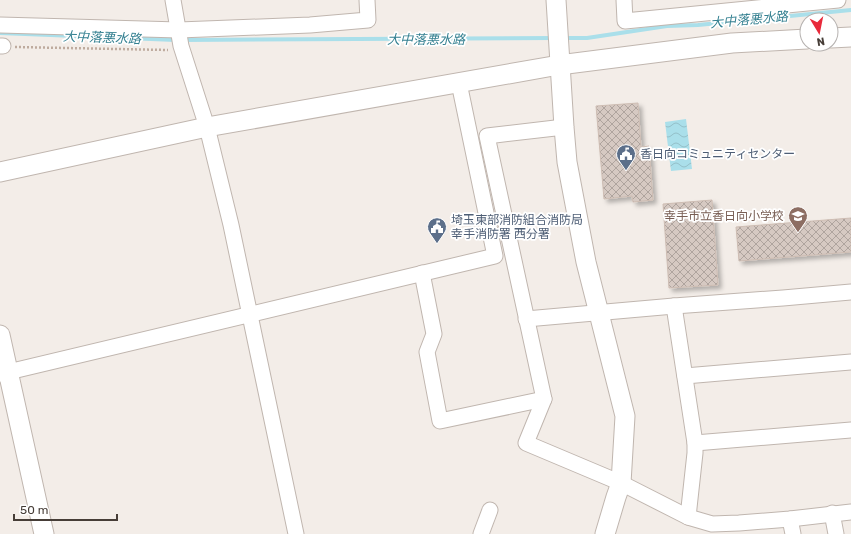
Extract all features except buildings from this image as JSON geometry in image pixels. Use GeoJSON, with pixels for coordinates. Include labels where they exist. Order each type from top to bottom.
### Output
{"type":"FeatureCollection","features":[{"type":"Feature","properties":{"kind":"street"},"geometry":{"type":"LineString","coordinates":[[173,0],[181,40],[207,127],[231,225],[296,534]]}},
{"type":"Feature","properties":{"kind":"street"},"geometry":{"type":"LineString","coordinates":[[0,24],[181,40],[368,20],[367,0]]}},
{"type":"Feature","properties":{"kind":"street"},"geometry":{"type":"LineString","coordinates":[[556,0],[567,162],[586,262],[625,416],[621,483],[605,534]]}},
{"type":"Feature","properties":{"kind":"street"},"geometry":{"type":"LineString","coordinates":[[624,0],[625,21],[838,0]]}},
{"type":"Feature","properties":{"kind":"street"},"geometry":{"type":"LineString","coordinates":[[839,38],[851,37]]}},
{"type":"Feature","properties":{"kind":"street"},"geometry":{"type":"LineString","coordinates":[[0,172],[207,127],[459,83],[558,47],[732,44],[799,40]]}},
{"type":"Feature","properties":{"kind":"street"},"geometry":{"type":"LineString","coordinates":[[4,373],[495,256],[459,83]]}},
{"type":"Feature","properties":{"kind":"street"},"geometry":{"type":"LineString","coordinates":[[564,127],[487,136],[544,399],[526,443],[621,483],[688,517],[712,524],[790,519],[851,512]]}},
{"type":"Feature","properties":{"kind":"street"},"geometry":{"type":"LineString","coordinates":[[422,274],[434,334],[427,352],[440,421],[544,399]]}},
{"type":"Feature","properties":{"kind":"street"},"geometry":{"type":"LineString","coordinates":[[526,319],[851,292]]}},
{"type":"Feature","properties":{"kind":"street"},"geometry":{"type":"LineString","coordinates":[[674,306],[695,443],[688,517]]}},
{"type":"Feature","properties":{"kind":"street"},"geometry":{"type":"LineString","coordinates":[[0,335],[4,373],[44,534]]}},
{"type":"Feature","properties":{"kind":"street"},"geometry":{"type":"LineString","coordinates":[[685,376],[851,362]]}},
{"type":"Feature","properties":{"kind":"street"},"geometry":{"type":"LineString","coordinates":[[695,443],[851,430]]}},
{"type":"Feature","properties":{"kind":"street"},"geometry":{"type":"LineString","coordinates":[[482,534],[490,510]]}},
{"type":"Feature","properties":{"kind":"street"},"geometry":{"type":"LineString","coordinates":[[832,513],[836,534]]}},
{"type":"Feature","properties":{"kind":"street"},"geometry":{"type":"LineString","coordinates":[[790,519],[793,534]]}},
{"type":"Feature","properties":{"kind":"path"},"geometry":{"type":"LineString","coordinates":[[1,46],[181,40]]}},
{"type":"Feature","properties":{"kind":"water"},"geometry":{"type":"Polygon","coordinates":[[[686,119],[692,169],[671,171],[665,122],[686,119]]]}},
{"type":"Feature","properties":{"kind":"waterway","name":"大中落悪水路"},"geometry":{"type":"LineString","coordinates":[[563,38],[587,38],[667,26],[698,25],[851,10]]}},
{"type":"Feature","properties":{"kind":"waterway","name":"大中落悪水路"},"geometry":{"type":"LineString","coordinates":[[0,33],[176,40]]}},
{"type":"Feature","properties":{"kind":"waterway","name":"大中落悪水路"},"geometry":{"type":"LineString","coordinates":[[183,40],[554,38]]}},
{"type":"Feature","properties":{"kind":"place","name":"香日向コミュニティセンター"},"geometry":{"type":"Point","coordinates":[626,171]}},
{"type":"Feature","properties":{"kind":"place","name":"幸手市立香日向小学校"},"geometry":{"type":"Point","coordinates":[798,233]}},
{"type":"Feature","properties":{"kind":"place","name":"埼玉東部消防組合消防局 幸手消防署 西分署"},"geometry":{"type":"Point","coordinates":[437,244]}}]}
